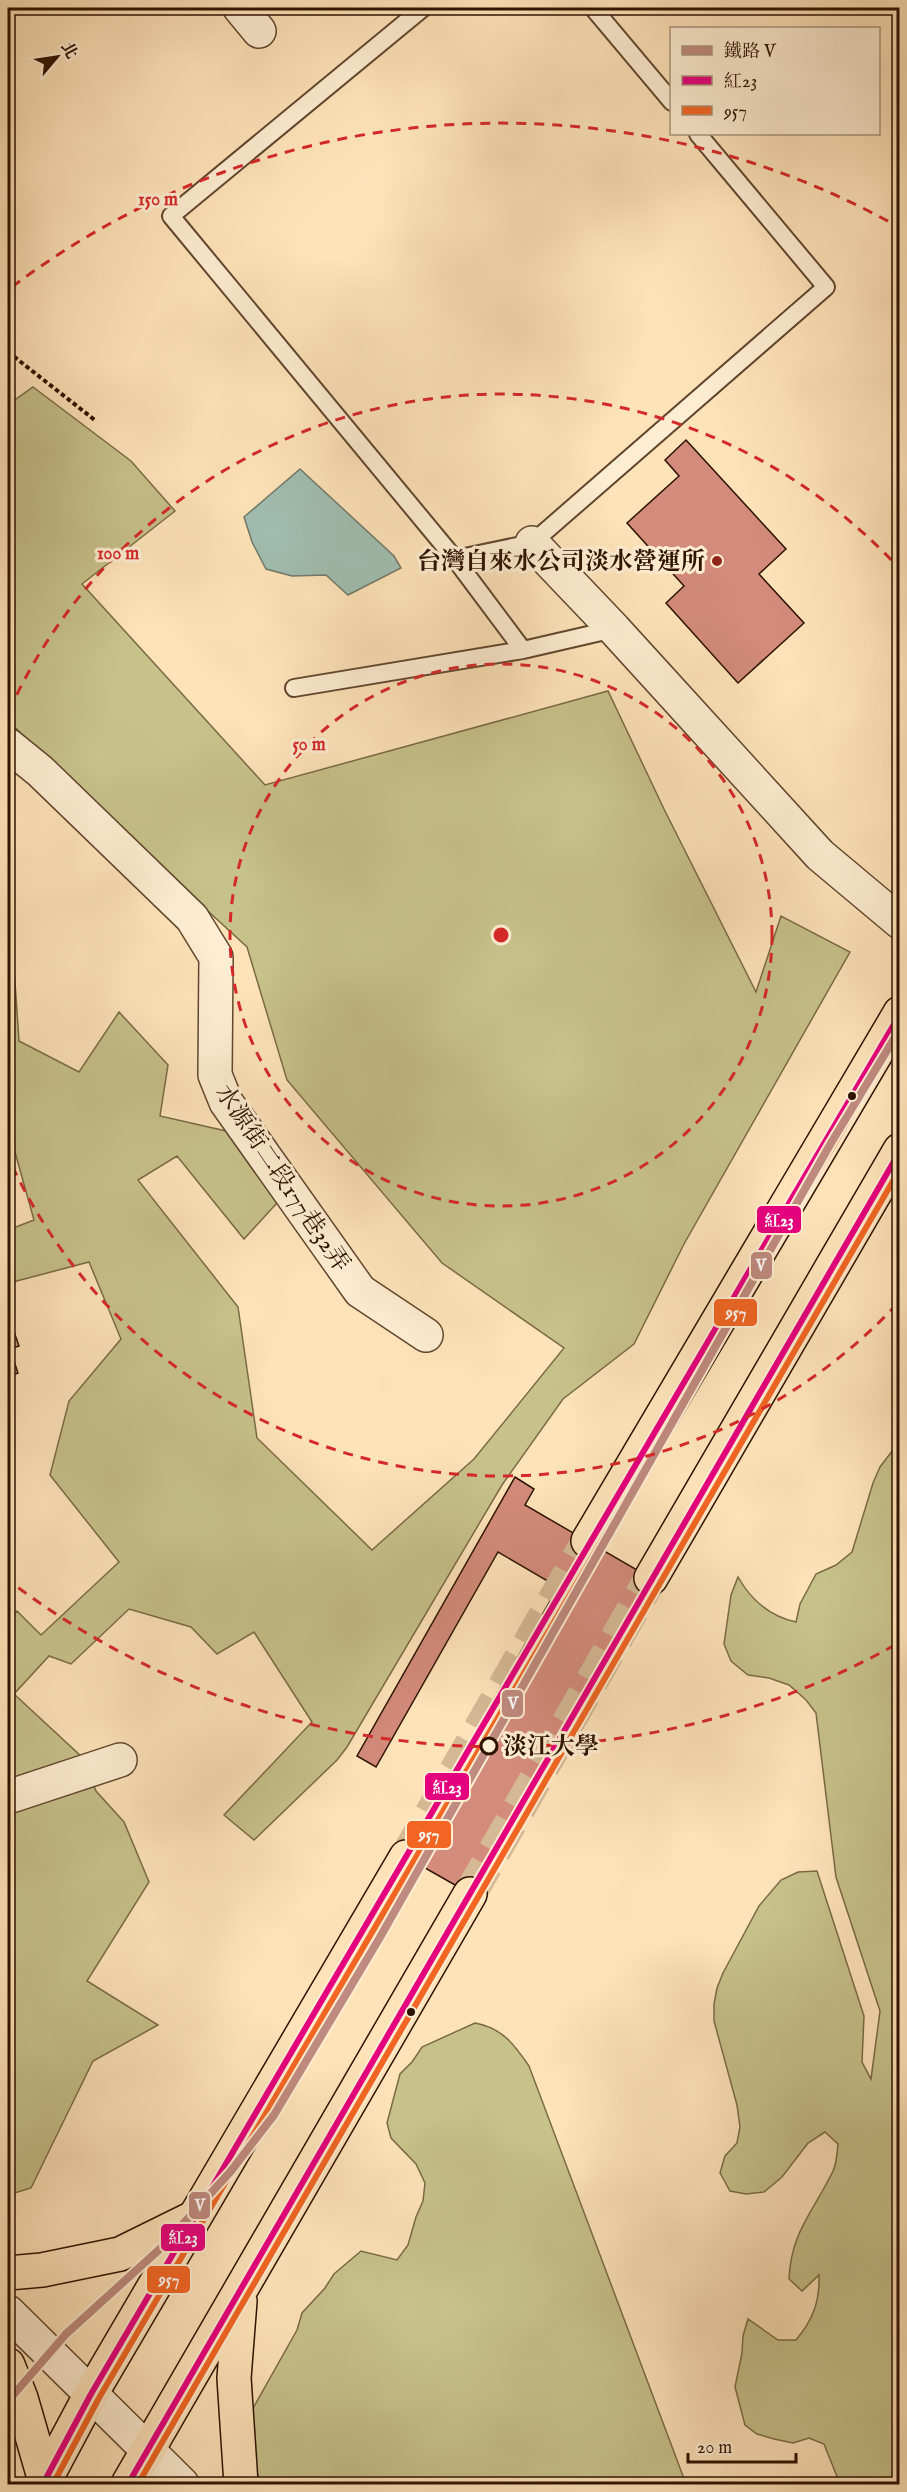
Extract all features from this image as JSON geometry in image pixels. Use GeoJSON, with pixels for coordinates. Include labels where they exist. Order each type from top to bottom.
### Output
{"type":"FeatureCollection","features":[{"type":"Feature","properties":{"kind":"main road"},"geometry":{"type":"LineString","coordinates":[[588,1541],[900,1013]]}},
{"type":"Feature","properties":{"kind":"main road"},"geometry":{"type":"LineString","coordinates":[[651,1578],[900,1150]]}},
{"type":"Feature","properties":{"kind":"main road"},"geometry":{"type":"LineString","coordinates":[[44,2483],[91,2394],[406,1857]]}},
{"type":"Feature","properties":{"kind":"main road"},"geometry":{"type":"LineString","coordinates":[[128,2484],[470,1894]]}},
{"type":"Feature","properties":{"kind":"main road"},"geometry":{"type":"LineString","coordinates":[[8,2273],[42,2270],[120,2254],[195,2217]]}},
{"type":"Feature","properties":{"kind":"main road"},"geometry":{"type":"LineString","coordinates":[[241,2292],[234,2378],[241,2484]]}},
{"type":"Feature","properties":{"kind":"main road"},"geometry":{"type":"LineString","coordinates":[[8,2365],[21,2398],[44,2483]]}},
{"type":"Feature","properties":{"kind":"street"},"geometry":{"type":"LineString","coordinates":[[532,543],[614,629],[819,855],[900,922]]}},
{"type":"Feature","properties":{"kind":"street","name":"水源街二段177巷32弄"},"geometry":{"type":"LineString","coordinates":[[8,746],[40,771],[192,918],[216,957],[214,1075],[226,1102],[360,1291],[426,1335]]}},
{"type":"Feature","properties":{"kind":"street"},"geometry":{"type":"LineString","coordinates":[[8,1797],[120,1760]]}},
{"type":"Feature","properties":{"kind":"street"},"geometry":{"type":"LineString","coordinates":[[8,2312],[182,2484]]}},
{"type":"Feature","properties":{"kind":"lane"},"geometry":{"type":"LineString","coordinates":[[423,8],[171,216],[455,559],[523,650]]}},
{"type":"Feature","properties":{"kind":"lane"},"geometry":{"type":"LineString","coordinates":[[593,8],[670,100]]}},
{"type":"Feature","properties":{"kind":"lane"},"geometry":{"type":"LineString","coordinates":[[455,559],[532,543],[826,287],[699,135]]}},
{"type":"Feature","properties":{"kind":"lane"},"geometry":{"type":"LineString","coordinates":[[294,688],[523,650],[614,629]]}},
{"type":"Feature","properties":{"kind":"path"},"geometry":{"type":"LineString","coordinates":[[8,352],[96,421]]}},
{"type":"Feature","properties":{"kind":"shaded area"},"geometry":{"type":"Polygon","coordinates":[[[33,387],[131,461],[175,511],[82,584],[265,785],[608,691],[664,809],[756,992],[781,916],[850,952],[684,1244],[634,1344],[563,1399],[502,1485],[347,1747],[337,1760],[254,1840],[224,1815],[312,1722],[254,1632],[217,1654],[191,1627],[129,1609],[71,1664],[49,1656],[14,1694],[83,1758],[96,1791],[124,1822],[149,1882],[87,1981],[158,2025],[93,2061],[31,2188],[8,2195],[8,1620],[17,1611],[41,1635],[119,1562],[50,1475],[69,1401],[121,1339],[89,1262],[9,1283],[8,1280],[8,1230],[34,1220],[8,1127],[8,941],[12,938],[19,1041],[79,1072],[119,1012],[168,1065],[160,1116],[226,1131],[277,1203],[244,1239],[177,1156],[138,1180],[238,1307],[257,1438],[372,1550],[474,1459],[564,1348],[442,1263],[287,1080],[247,947],[77,791],[8,720],[8,405],[33,387]]]}},
{"type":"Feature","properties":{"kind":"shaded area"},"geometry":{"type":"Polygon","coordinates":[[[300,469],[394,556],[401,568],[348,595],[326,575],[292,576],[266,569],[252,542],[244,517],[300,469]]]}},
{"type":"Feature","properties":{"kind":"shaded area"},"geometry":{"type":"Polygon","coordinates":[[[899,1442],[899,2484],[840,2484],[824,2444],[809,2438],[793,2443],[774,2439],[757,2434],[745,2425],[735,2387],[748,2319],[778,2340],[796,2340],[811,2318],[817,2302],[819,2275],[802,2291],[789,2279],[791,2262],[799,2234],[834,2168],[838,2144],[825,2132],[808,2143],[782,2177],[764,2192],[746,2194],[730,2191],[720,2173],[725,2156],[737,2143],[740,2127],[737,2105],[714,2021],[714,2004],[723,1973],[759,1906],[781,1880],[798,1872],[817,1871],[864,2016],[862,2062],[871,2079],[880,2011],[836,1877],[816,1713],[806,1700],[789,1685],[769,1678],[748,1675],[731,1661],[724,1644],[731,1595],[738,1577],[762,1606],[777,1616],[796,1622],[800,1604],[816,1574],[836,1565],[852,1552],[873,1483],[880,1467],[899,1442]]]}},
{"type":"Feature","properties":{"kind":"shaded area"},"geometry":{"type":"Polygon","coordinates":[[[475,2023],[500,2033],[529,2066],[686,2484],[261,2484],[250,2453],[247,2419],[297,2330],[302,2313],[325,2288],[334,2274],[361,2251],[397,2260],[408,2245],[423,2201],[425,2183],[416,2164],[391,2138],[387,2123],[400,2074],[422,2047],[475,2023]]]}},
{"type":"Feature","properties":{"kind":"building","name":"台灣自來水公司淡水營運所"},"geometry":{"type":"Polygon","coordinates":[[[686,440],[786,549],[759,574],[804,623],[738,683],[666,603],[684,586],[627,523],[679,476],[665,460],[686,440]]]}},
{"type":"Feature","properties":{"kind":"building"},"geometry":{"type":"Polygon","coordinates":[[[8,1314],[19,1346],[10,1349],[18,1373],[8,1377],[8,1314]]]}},
{"type":"Feature","properties":{"kind":"building"},"geometry":{"type":"Polygon","coordinates":[[[515,1477],[534,1489],[525,1505],[656,1581],[476,1897],[404,1856],[558,1587],[498,1552],[376,1767],[357,1756],[515,1477]]]}},
{"type":"Feature","properties":{"kind":"tunnel"},"geometry":{"type":"LineString","coordinates":[[406,1857],[588,1541]]}},
{"type":"Feature","properties":{"kind":"tunnel"},"geometry":{"type":"LineString","coordinates":[[470,1894],[651,1578]]}},
{"type":"Feature","properties":{"kind":"rail line","name":"V"},"geometry":{"type":"LineString","coordinates":[[8,2401],[66,2334],[162,2247],[231,2171],[274,2115],[379,1939],[831,1143],[900,1029]]}},
{"type":"Feature","properties":{"kind":"transit line","name":"紅23"},"geometry":{"type":"LineString","coordinates":[[43,2484],[91,2394],[900,1014]]}},
{"type":"Feature","properties":{"kind":"transit line","name":"957"},"geometry":{"type":"LineString","coordinates":[[53,2484],[99,2398],[900,1032]]}},
{"type":"Feature","properties":{"kind":"transit line","name":"紅23"},"geometry":{"type":"LineString","coordinates":[[128,2484],[900,1151]]}},
{"type":"Feature","properties":{"kind":"transit line","name":"957"},"geometry":{"type":"LineString","coordinates":[[138,2484],[900,1169]]}},
{"type":"Feature","properties":{"kind":"place","name":"台灣自來水公司淡水營運所"},"geometry":{"type":"Point","coordinates":[717,561]}},
{"type":"Feature","properties":{"kind":"place","name":"淡江大學"},"geometry":{"type":"Point","coordinates":[489,1746]}}]}
